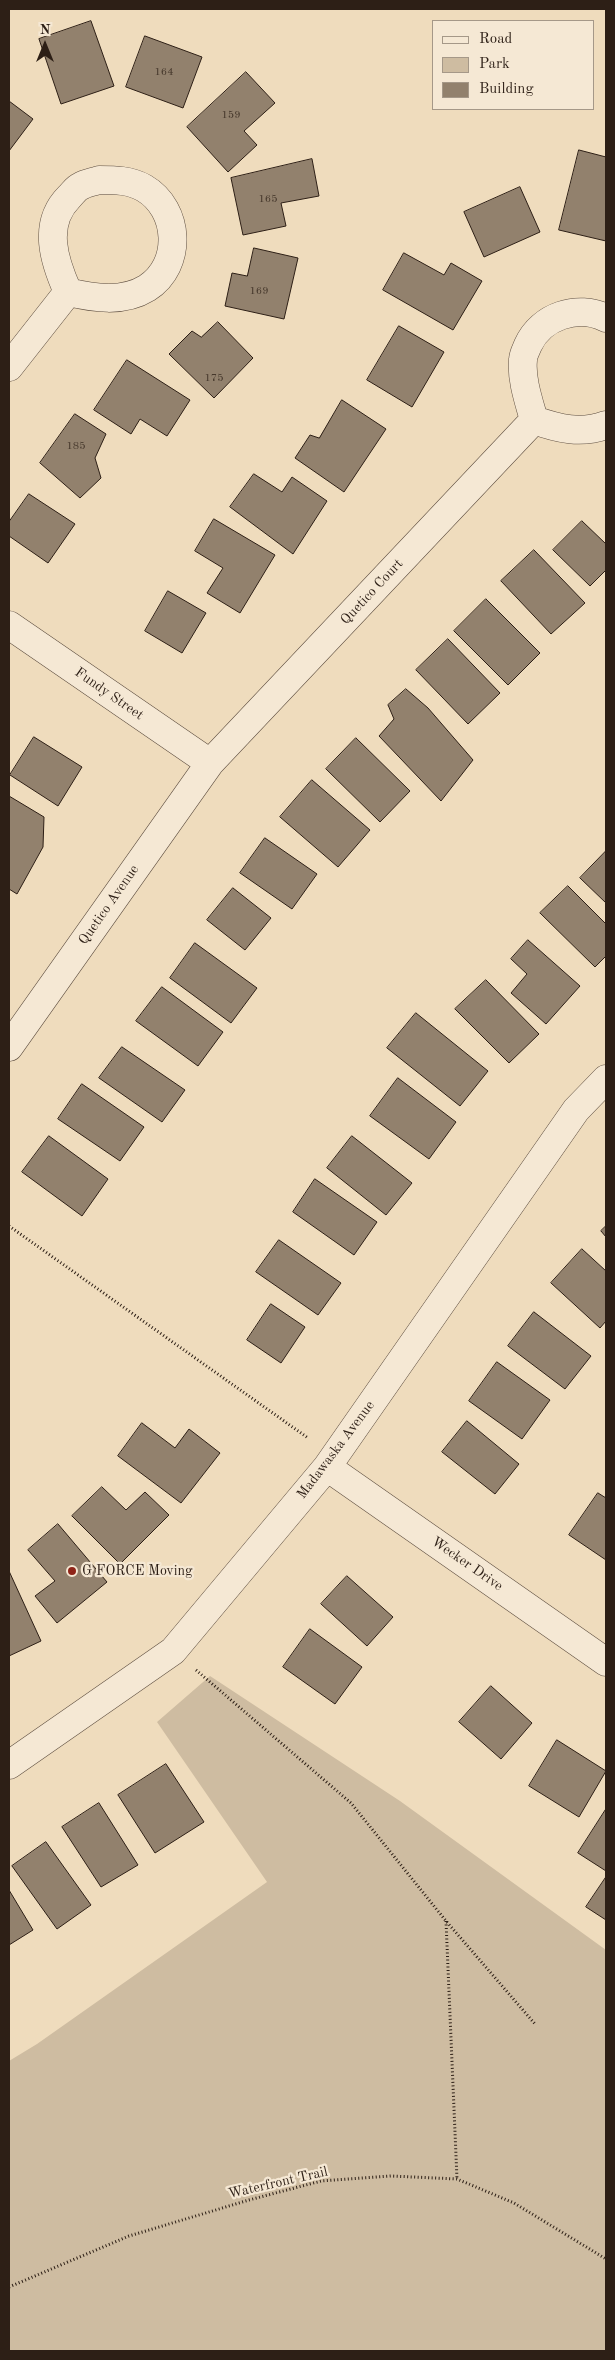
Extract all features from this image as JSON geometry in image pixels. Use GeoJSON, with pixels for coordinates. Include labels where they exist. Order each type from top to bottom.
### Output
{"type":"FeatureCollection","features":[{"type":"Feature","properties":{"kind":"street"},"geometry":{"type":"LineString","coordinates":[[99,180],[122,180],[144,188],[159,200],[170,218],[174,239],[169,260],[161,276],[146,288],[125,296],[104,299],[68,292],[54,255],[52,236],[60,209],[80,186],[99,180]]}},
{"type":"Feature","properties":{"kind":"street"},"geometry":{"type":"LineString","coordinates":[[9,367],[68,292]]}},
{"type":"Feature","properties":{"kind":"street"},"geometry":{"type":"LineString","coordinates":[[606,318],[598,314],[574,312],[552,318],[533,334],[522,359],[526,389],[534,420],[560,430],[580,430],[606,425]]}},
{"type":"Feature","properties":{"kind":"street","name":"Quetico Court"},"geometry":{"type":"LineString","coordinates":[[210,764],[534,420]]}},
{"type":"Feature","properties":{"kind":"street","name":"Fundy Street"},"geometry":{"type":"LineString","coordinates":[[9,624],[210,764]]}},
{"type":"Feature","properties":{"kind":"street","name":"Quetico Avenue"},"geometry":{"type":"LineString","coordinates":[[9,1047],[210,764]]}},
{"type":"Feature","properties":{"kind":"street","name":"Madawaska Avenue"},"geometry":{"type":"LineString","coordinates":[[9,1766],[173,1651],[331,1461],[576,1110],[606,1078]]}},
{"type":"Feature","properties":{"kind":"street","name":"Wecker Drive"},"geometry":{"type":"LineString","coordinates":[[331,1461],[606,1662]]}},
{"type":"Feature","properties":{"kind":"path"},"geometry":{"type":"LineString","coordinates":[[9,1226],[331,1461]]}},
{"type":"Feature","properties":{"kind":"path"},"geometry":{"type":"LineString","coordinates":[[173,1651],[351,1803],[446,1920],[535,2024]]}},
{"type":"Feature","properties":{"kind":"path"},"geometry":{"type":"LineString","coordinates":[[446,1920],[457,2179]]}},
{"type":"Feature","properties":{"kind":"path","name":"Waterfront Trail"},"geometry":{"type":"LineString","coordinates":[[9,2287],[129,2236],[249,2200],[321,2181],[391,2176],[457,2179],[514,2203],[606,2259]]}},
{"type":"Feature","properties":{"kind":"green space"},"geometry":{"type":"Polygon","coordinates":[[[210,1676],[400,1801],[606,1950],[606,2351],[9,2351],[9,2061],[37,2044],[267,1882],[157,1722],[210,1676]]]}},
{"type":"Feature","properties":{"kind":"building"},"geometry":{"type":"Polygon","coordinates":[[[91,21],[114,86],[61,104],[39,39],[91,21]]]}},
{"type":"Feature","properties":{"kind":"building"},"geometry":{"type":"Polygon","coordinates":[[[145,36],[202,57],[183,108],[126,87],[145,36]]]}},
{"type":"Feature","properties":{"kind":"building"},"geometry":{"type":"Polygon","coordinates":[[[246,72],[275,103],[244,131],[257,145],[228,172],[187,127],[246,72]]]}},
{"type":"Feature","properties":{"kind":"building"},"geometry":{"type":"Polygon","coordinates":[[[9,101],[33,119],[9,151],[9,101]]]}},
{"type":"Feature","properties":{"kind":"building"},"geometry":{"type":"Polygon","coordinates":[[[579,150],[606,157],[606,241],[559,230],[579,150]]]}},
{"type":"Feature","properties":{"kind":"building"},"geometry":{"type":"Polygon","coordinates":[[[312,159],[319,196],[281,203],[286,226],[243,235],[231,178],[312,159]]]}},
{"type":"Feature","properties":{"kind":"building"},"geometry":{"type":"Polygon","coordinates":[[[520,187],[540,232],[484,257],[464,212],[520,187]]]}},
{"type":"Feature","properties":{"kind":"building"},"geometry":{"type":"Polygon","coordinates":[[[254,248],[298,258],[284,319],[225,306],[232,273],[247,276],[254,248]]]}},
{"type":"Feature","properties":{"kind":"building"},"geometry":{"type":"Polygon","coordinates":[[[404,253],[444,275],[451,263],[482,281],[453,330],[383,290],[404,253]]]}},
{"type":"Feature","properties":{"kind":"building"},"geometry":{"type":"Polygon","coordinates":[[[218,322],[253,358],[214,398],[169,354],[192,331],[201,337],[218,322]]]}},
{"type":"Feature","properties":{"kind":"building"},"geometry":{"type":"Polygon","coordinates":[[[399,326],[444,352],[412,407],[367,380],[399,326]]]}},
{"type":"Feature","properties":{"kind":"building"},"geometry":{"type":"Polygon","coordinates":[[[127,360],[190,400],[167,436],[140,419],[131,434],[94,410],[127,360]]]}},
{"type":"Feature","properties":{"kind":"building"},"geometry":{"type":"Polygon","coordinates":[[[342,400],[386,429],[344,492],[295,458],[310,435],[319,438],[342,400]]]}},
{"type":"Feature","properties":{"kind":"building"},"geometry":{"type":"Polygon","coordinates":[[[75,414],[106,434],[95,458],[101,478],[80,498],[40,463],[75,414]]]}},
{"type":"Feature","properties":{"kind":"building"},"geometry":{"type":"Polygon","coordinates":[[[254,474],[282,492],[292,477],[327,501],[293,554],[230,507],[254,474]]]}},
{"type":"Feature","properties":{"kind":"building"},"geometry":{"type":"Polygon","coordinates":[[[29,494],[75,524],[48,563],[9,536],[9,522],[29,494]]]}},
{"type":"Feature","properties":{"kind":"building"},"geometry":{"type":"Polygon","coordinates":[[[214,519],[275,555],[240,613],[207,593],[223,568],[195,551],[214,519]]]}},
{"type":"Feature","properties":{"kind":"building"},"geometry":{"type":"Polygon","coordinates":[[[582,521],[606,544],[606,570],[590,586],[553,550],[582,521]]]}},
{"type":"Feature","properties":{"kind":"building"},"geometry":{"type":"Polygon","coordinates":[[[534,550],[585,603],[551,634],[501,581],[534,550]]]}},
{"type":"Feature","properties":{"kind":"building"},"geometry":{"type":"Polygon","coordinates":[[[168,591],[206,613],[182,653],[145,631],[168,591]]]}},
{"type":"Feature","properties":{"kind":"building"},"geometry":{"type":"Polygon","coordinates":[[[486,599],[540,653],[508,685],[454,631],[486,599]]]}},
{"type":"Feature","properties":{"kind":"building"},"geometry":{"type":"Polygon","coordinates":[[[448,639],[500,693],[468,724],[416,670],[448,639]]]}},
{"type":"Feature","properties":{"kind":"building"},"geometry":{"type":"Polygon","coordinates":[[[406,689],[428,708],[473,760],[441,801],[379,736],[394,719],[388,705],[406,689]]]}},
{"type":"Feature","properties":{"kind":"building"},"geometry":{"type":"Polygon","coordinates":[[[34,737],[82,767],[58,806],[10,775],[34,737]]]}},
{"type":"Feature","properties":{"kind":"building"},"geometry":{"type":"Polygon","coordinates":[[[356,738],[410,791],[380,822],[326,769],[356,738]]]}},
{"type":"Feature","properties":{"kind":"building"},"geometry":{"type":"Polygon","coordinates":[[[312,780],[370,830],[338,867],[280,817],[312,780]]]}},
{"type":"Feature","properties":{"kind":"building"},"geometry":{"type":"Polygon","coordinates":[[[9,796],[44,817],[43,847],[17,894],[9,889],[9,796]]]}},
{"type":"Feature","properties":{"kind":"building"},"geometry":{"type":"Polygon","coordinates":[[[265,838],[317,874],[292,909],[240,873],[265,838]]]}},
{"type":"Feature","properties":{"kind":"building"},"geometry":{"type":"Polygon","coordinates":[[[606,851],[606,903],[580,878],[606,851]]]}},
{"type":"Feature","properties":{"kind":"building"},"geometry":{"type":"Polygon","coordinates":[[[568,886],[606,924],[606,956],[595,967],[540,913],[568,886]]]}},
{"type":"Feature","properties":{"kind":"building"},"geometry":{"type":"Polygon","coordinates":[[[233,888],[271,918],[245,950],[207,920],[233,888]]]}},
{"type":"Feature","properties":{"kind":"building"},"geometry":{"type":"Polygon","coordinates":[[[528,940],[580,986],[546,1024],[511,993],[527,974],[511,959],[528,940]]]}},
{"type":"Feature","properties":{"kind":"building"},"geometry":{"type":"Polygon","coordinates":[[[195,943],[257,988],[231,1023],[170,978],[195,943]]]}},
{"type":"Feature","properties":{"kind":"building"},"geometry":{"type":"Polygon","coordinates":[[[486,980],[539,1034],[509,1063],[455,1009],[486,980]]]}},
{"type":"Feature","properties":{"kind":"building"},"geometry":{"type":"Polygon","coordinates":[[[162,987],[223,1032],[198,1066],[136,1021],[162,987]]]}},
{"type":"Feature","properties":{"kind":"building"},"geometry":{"type":"Polygon","coordinates":[[[416,1013],[488,1071],[460,1106],[387,1048],[416,1013]]]}},
{"type":"Feature","properties":{"kind":"building"},"geometry":{"type":"Polygon","coordinates":[[[122,1047],[185,1090],[162,1122],[99,1078],[122,1047]]]}},
{"type":"Feature","properties":{"kind":"building"},"geometry":{"type":"Polygon","coordinates":[[[398,1078],[456,1122],[429,1159],[370,1116],[398,1078]]]}},
{"type":"Feature","properties":{"kind":"building"},"geometry":{"type":"Polygon","coordinates":[[[82,1084],[144,1127],[120,1161],[58,1119],[82,1084]]]}},
{"type":"Feature","properties":{"kind":"building"},"geometry":{"type":"Polygon","coordinates":[[[49,1136],[108,1179],[82,1216],[22,1172],[49,1136]]]}},
{"type":"Feature","properties":{"kind":"building"},"geometry":{"type":"Polygon","coordinates":[[[352,1136],[412,1183],[386,1215],[327,1168],[352,1136]]]}},
{"type":"Feature","properties":{"kind":"building"},"geometry":{"type":"Polygon","coordinates":[[[315,1179],[377,1222],[354,1255],[293,1212],[315,1179]]]}},
{"type":"Feature","properties":{"kind":"building"},"geometry":{"type":"Polygon","coordinates":[[[606,1226],[606,1237],[601,1231],[606,1226]]]}},
{"type":"Feature","properties":{"kind":"building"},"geometry":{"type":"Polygon","coordinates":[[[279,1240],[341,1283],[318,1315],[256,1272],[279,1240]]]}},
{"type":"Feature","properties":{"kind":"building"},"geometry":{"type":"Polygon","coordinates":[[[582,1249],[606,1271],[606,1321],[600,1328],[551,1283],[582,1249]]]}},
{"type":"Feature","properties":{"kind":"building"},"geometry":{"type":"Polygon","coordinates":[[[271,1304],[305,1327],[281,1363],[247,1340],[271,1304]]]}},
{"type":"Feature","properties":{"kind":"building"},"geometry":{"type":"Polygon","coordinates":[[[534,1312],[591,1356],[565,1389],[508,1346],[534,1312]]]}},
{"type":"Feature","properties":{"kind":"building"},"geometry":{"type":"Polygon","coordinates":[[[497,1362],[550,1400],[522,1439],[469,1401],[497,1362]]]}},
{"type":"Feature","properties":{"kind":"building"},"geometry":{"type":"Polygon","coordinates":[[[467,1421],[519,1464],[495,1494],[442,1452],[467,1421]]]}},
{"type":"Feature","properties":{"kind":"building"},"geometry":{"type":"Polygon","coordinates":[[[142,1423],[175,1448],[189,1429],[220,1453],[181,1503],[118,1456],[142,1423]]]}},
{"type":"Feature","properties":{"kind":"building"},"geometry":{"type":"Polygon","coordinates":[[[102,1487],[126,1510],[145,1492],[169,1515],[120,1564],[72,1516],[102,1487]]]}},
{"type":"Feature","properties":{"kind":"building"},"geometry":{"type":"Polygon","coordinates":[[[598,1493],[606,1498],[606,1560],[569,1535],[598,1493]]]}},
{"type":"Feature","properties":{"kind":"building"},"geometry":{"type":"Polygon","coordinates":[[[58,1524],[107,1582],[57,1623],[35,1596],[55,1581],[28,1550],[58,1524]]]}},
{"type":"Feature","properties":{"kind":"building"},"geometry":{"type":"Polygon","coordinates":[[[9,1571],[41,1641],[9,1656],[9,1571]]]}},
{"type":"Feature","properties":{"kind":"building"},"geometry":{"type":"Polygon","coordinates":[[[347,1576],[393,1617],[367,1646],[321,1604],[347,1576]]]}},
{"type":"Feature","properties":{"kind":"building"},"geometry":{"type":"Polygon","coordinates":[[[310,1629],[362,1667],[335,1704],[283,1667],[310,1629]]]}},
{"type":"Feature","properties":{"kind":"building"},"geometry":{"type":"Polygon","coordinates":[[[491,1686],[532,1723],[501,1759],[459,1722],[491,1686]]]}},
{"type":"Feature","properties":{"kind":"building"},"geometry":{"type":"Polygon","coordinates":[[[557,1740],[606,1771],[579,1817],[529,1786],[557,1740]]]}},
{"type":"Feature","properties":{"kind":"building"},"geometry":{"type":"Polygon","coordinates":[[[166,1764],[204,1822],[155,1853],[118,1795],[166,1764]]]}},
{"type":"Feature","properties":{"kind":"building"},"geometry":{"type":"Polygon","coordinates":[[[99,1803],[138,1865],[101,1887],[62,1827],[99,1803]]]}},
{"type":"Feature","properties":{"kind":"building"},"geometry":{"type":"Polygon","coordinates":[[[606,1809],[606,1871],[578,1853],[606,1809]]]}},
{"type":"Feature","properties":{"kind":"building"},"geometry":{"type":"Polygon","coordinates":[[[46,1842],[91,1905],[57,1929],[12,1866],[46,1842]]]}},
{"type":"Feature","properties":{"kind":"building"},"geometry":{"type":"Polygon","coordinates":[[[606,1877],[606,1920],[586,1907],[606,1877]]]}},
{"type":"Feature","properties":{"kind":"building"},"geometry":{"type":"Polygon","coordinates":[[[9,1890],[33,1930],[9,1945],[9,1890]]]}},
{"type":"Feature","properties":{"kind":"place","name":"G FORCE Moving"},"geometry":{"type":"Point","coordinates":[72,1571]}}]}
